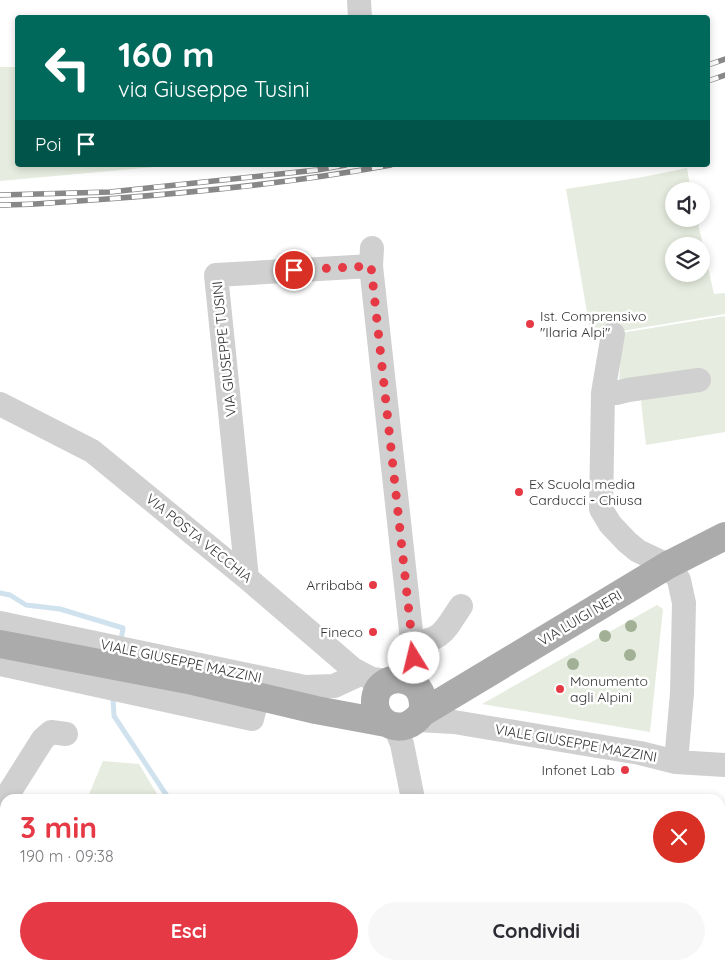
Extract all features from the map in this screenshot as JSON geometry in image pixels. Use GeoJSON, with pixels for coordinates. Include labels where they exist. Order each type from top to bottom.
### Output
{"type":"FeatureCollection","features":[{"type":"Feature","properties":{"kind":"main road","name":"VIA LUIGI NERI"},"geometry":{"type":"LineString","coordinates":[[398,698],[492,670],[668,565],[725,536]]}},
{"type":"Feature","properties":{"kind":"main road","name":"VIALE GIUSEPPE MAZZINI"},"geometry":{"type":"LineString","coordinates":[[0,644],[193,681],[260,687],[311,699],[398,698]]}},
{"type":"Feature","properties":{"kind":"street"},"geometry":{"type":"LineString","coordinates":[[359,0],[360,15]]}},
{"type":"Feature","properties":{"kind":"street","name":"VIA GIUSEPPE TUSINI"},"geometry":{"type":"LineString","coordinates":[[247,578],[216,275],[372,257],[411,645]]}},
{"type":"Feature","properties":{"kind":"street"},"geometry":{"type":"LineString","coordinates":[[612,334],[603,393],[601,509],[610,524],[627,542],[638,551],[668,565],[680,580],[684,603],[682,693],[676,762]]}},
{"type":"Feature","properties":{"kind":"street"},"geometry":{"type":"LineString","coordinates":[[603,393],[616,393],[699,380]]}},
{"type":"Feature","properties":{"kind":"street","name":"VIA POSTA VECCHIA"},"geometry":{"type":"LineString","coordinates":[[0,404],[92,451],[247,578],[353,670],[398,698]]}},
{"type":"Feature","properties":{"kind":"street"},"geometry":{"type":"LineString","coordinates":[[412,794],[402,744],[398,698],[416,669],[411,645],[429,642],[443,633],[461,606]]}},
{"type":"Feature","properties":{"kind":"street","name":"VIALE GIUSEPPE MAZZINI"},"geometry":{"type":"LineString","coordinates":[[0,623],[260,687],[252,719],[0,664]]}},
{"type":"Feature","properties":{"kind":"street","name":"VIALE GIUSEPPE MAZZINI"},"geometry":{"type":"LineString","coordinates":[[311,699],[334,686],[398,698],[454,722],[640,753],[676,762],[725,765]]}},
{"type":"Feature","properties":{"kind":"street"},"geometry":{"type":"LineString","coordinates":[[8,794],[43,739],[51,732],[66,734]]}},
{"type":"Feature","properties":{"kind":"shaded area"},"geometry":{"type":"Polygon","coordinates":[[[0,67],[15,67],[15,167],[154,167],[0,181],[0,67]]]}},
{"type":"Feature","properties":{"kind":"shaded area"},"geometry":{"type":"Polygon","coordinates":[[[687,168],[689,182],[665,182],[665,227],[699,227],[701,237],[665,237],[665,282],[710,282],[710,276],[714,294],[725,293],[725,314],[591,336],[566,189],[687,168]]]}},
{"type":"Feature","properties":{"kind":"shaded area"},"geometry":{"type":"Polygon","coordinates":[[[725,316],[725,432],[646,445],[641,402],[646,395],[619,388],[621,333],[725,316]]]}},
{"type":"Feature","properties":{"kind":"shaded area"},"geometry":{"type":"Polygon","coordinates":[[[657,605],[663,609],[650,732],[482,704],[657,605]]]}},
{"type":"Feature","properties":{"kind":"shaded area"},"geometry":{"type":"Polygon","coordinates":[[[103,761],[139,764],[157,794],[89,794],[103,761]]]}},
{"type":"Feature","properties":{"kind":"waterway"},"geometry":{"type":"LineString","coordinates":[[0,593],[10,595],[26,605],[60,609],[123,628],[121,640]]}},
{"type":"Feature","properties":{"kind":"waterway"},"geometry":{"type":"LineString","coordinates":[[113,697],[114,716],[166,794]]}},
{"type":"Feature","properties":{"kind":"railway"},"geometry":{"type":"LineString","coordinates":[[710,64],[725,59]]}},
{"type":"Feature","properties":{"kind":"railway"},"geometry":{"type":"LineString","coordinates":[[710,80],[725,75]]}},
{"type":"Feature","properties":{"kind":"railway"},"geometry":{"type":"LineString","coordinates":[[0,195],[110,192],[334,167]]}},
{"type":"Feature","properties":{"kind":"railway"},"geometry":{"type":"LineString","coordinates":[[0,205],[40,204],[214,190],[378,167]]}},
{"type":"Feature","properties":{"kind":"place","name":"Ist. Comprensivo \"Ilaria Alpi\""},"geometry":{"type":"Point","coordinates":[530,324]}},
{"type":"Feature","properties":{"kind":"place","name":"Ex Scuola media Carducci - Chiusa"},"geometry":{"type":"Point","coordinates":[519,492]}},
{"type":"Feature","properties":{"kind":"place","name":"Arribabà"},"geometry":{"type":"Point","coordinates":[373,585]}},
{"type":"Feature","properties":{"kind":"place","name":"Fineco"},"geometry":{"type":"Point","coordinates":[373,632]}},
{"type":"Feature","properties":{"kind":"place","name":"Monumento agli Alpini"},"geometry":{"type":"Point","coordinates":[560,689]}},
{"type":"Feature","properties":{"kind":"place","name":"Infonet Lab"},"geometry":{"type":"Point","coordinates":[625,770]}},
{"type":"Feature","properties":{"kind":"route"},"geometry":{"type":"LineString","coordinates":[[294,270],[371,266],[414,658]]}}]}
